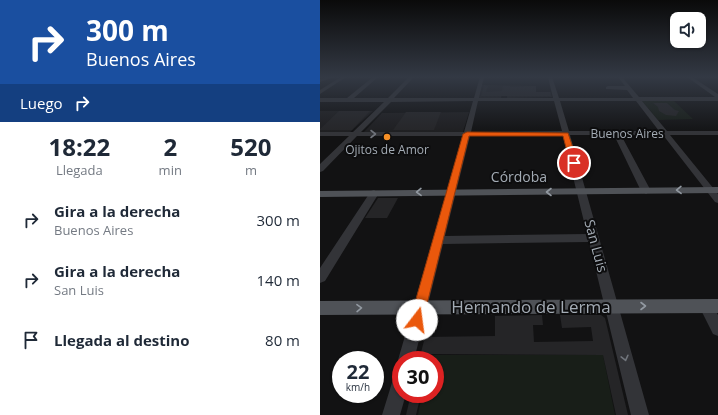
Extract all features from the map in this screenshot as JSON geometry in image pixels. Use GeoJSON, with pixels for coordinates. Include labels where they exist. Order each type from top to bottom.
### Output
{"type":"FeatureCollection","features":[{"type":"Feature","properties":{"kind":"main road","name":"Córdoba"},"geometry":{"type":"LineString","coordinates":[[320,194],[714,190]]}},
{"type":"Feature","properties":{"kind":"main road","name":"Hernando de Lerma"},"geometry":{"type":"LineString","coordinates":[[320,308],[712,306]]}},
{"type":"Feature","properties":{"kind":"street"},"geometry":{"type":"LineString","coordinates":[[348,100],[352,96]]}},
{"type":"Feature","properties":{"kind":"street"},"geometry":{"type":"LineString","coordinates":[[322,166],[393,96]]}},
{"type":"Feature","properties":{"kind":"street"},"geometry":{"type":"LineString","coordinates":[[408,351],[476,96]]}},
{"type":"Feature","properties":{"kind":"street","name":"San Luis"},"geometry":{"type":"LineString","coordinates":[[555,96],[582,192],[640,415]]}},
{"type":"Feature","properties":{"kind":"street"},"geometry":{"type":"LineString","coordinates":[[635,96],[665,134],[714,190],[718,200]]}},
{"type":"Feature","properties":{"kind":"street"},"geometry":{"type":"LineString","coordinates":[[320,100],[718,98]]}},
{"type":"Feature","properties":{"kind":"street","name":"Buenos Aires"},"geometry":{"type":"LineString","coordinates":[[320,134],[718,133]]}},
{"type":"Feature","properties":{"kind":"street"},"geometry":{"type":"LineString","coordinates":[[616,134],[646,191]]}},
{"type":"Feature","properties":{"kind":"street"},"geometry":{"type":"LineString","coordinates":[[320,278],[374,193]]}},
{"type":"Feature","properties":{"kind":"street"},"geometry":{"type":"LineString","coordinates":[[439,240],[594,238]]}},
{"type":"Feature","properties":{"kind":"street"},"geometry":{"type":"LineString","coordinates":[[712,306],[718,329]]}},
{"type":"Feature","properties":{"kind":"street"},"geometry":{"type":"LineString","coordinates":[[391,415],[394,403]]}},
{"type":"Feature","properties":{"kind":"shaded area"},"geometry":{"type":"Polygon","coordinates":[[[479,96],[501,96],[501,98],[479,98],[479,96]]]}},
{"type":"Feature","properties":{"kind":"shaded area"},"geometry":{"type":"Polygon","coordinates":[[[507,96],[552,97],[507,98],[507,96]]]}},
{"type":"Feature","properties":{"kind":"shaded area"},"geometry":{"type":"Polygon","coordinates":[[[673,100],[693,119],[658,120],[642,101],[673,100]]]}},
{"type":"Feature","properties":{"kind":"shaded area"},"geometry":{"type":"Polygon","coordinates":[[[320,111],[373,111],[350,132],[320,132],[320,111]]]}},
{"type":"Feature","properties":{"kind":"shaded area"},"geometry":{"type":"Polygon","coordinates":[[[469,112],[463,132],[363,133],[382,113],[469,112]]]}},
{"type":"Feature","properties":{"kind":"shaded area"},"geometry":{"type":"Polygon","coordinates":[[[444,355],[603,355],[615,415],[418,415],[420,403],[444,403],[444,355]]]}},
{"type":"Feature","properties":{"kind":"building"},"geometry":{"type":"Polygon","coordinates":[[[653,103],[667,103],[675,110],[679,111],[676,116],[666,115],[659,111],[658,107],[653,103]]]}},
{"type":"Feature","properties":{"kind":"building"},"geometry":{"type":"Polygon","coordinates":[[[339,111],[370,111],[352,130],[320,130],[339,111]]]}},
{"type":"Feature","properties":{"kind":"building"},"geometry":{"type":"Polygon","coordinates":[[[406,112],[441,112],[434,130],[393,130],[406,112]]]}},
{"type":"Feature","properties":{"kind":"building"},"geometry":{"type":"Polygon","coordinates":[[[378,198],[398,198],[387,218],[365,218],[378,198]]]}},
{"type":"Feature","properties":{"kind":"building"},"geometry":{"type":"Polygon","coordinates":[[[542,315],[543,325],[533,325],[534,342],[593,341],[591,327],[562,328],[560,315],[601,315],[605,318],[628,415],[616,415],[603,355],[444,354],[444,351],[421,351],[425,337],[495,336],[495,316],[542,315]]]}},
{"type":"Feature","properties":{"kind":"building"},"geometry":{"type":"Polygon","coordinates":[[[409,403],[419,403],[416,415],[406,415],[409,403]]]}},
{"type":"Feature","properties":{"kind":"place","name":"Ojitos de Amor"},"geometry":{"type":"Point","coordinates":[387,137]}},
{"type":"Feature","properties":{"kind":"route"},"geometry":{"type":"LineString","coordinates":[[417,320],[467,134],[566,134],[574,163]]}}]}
